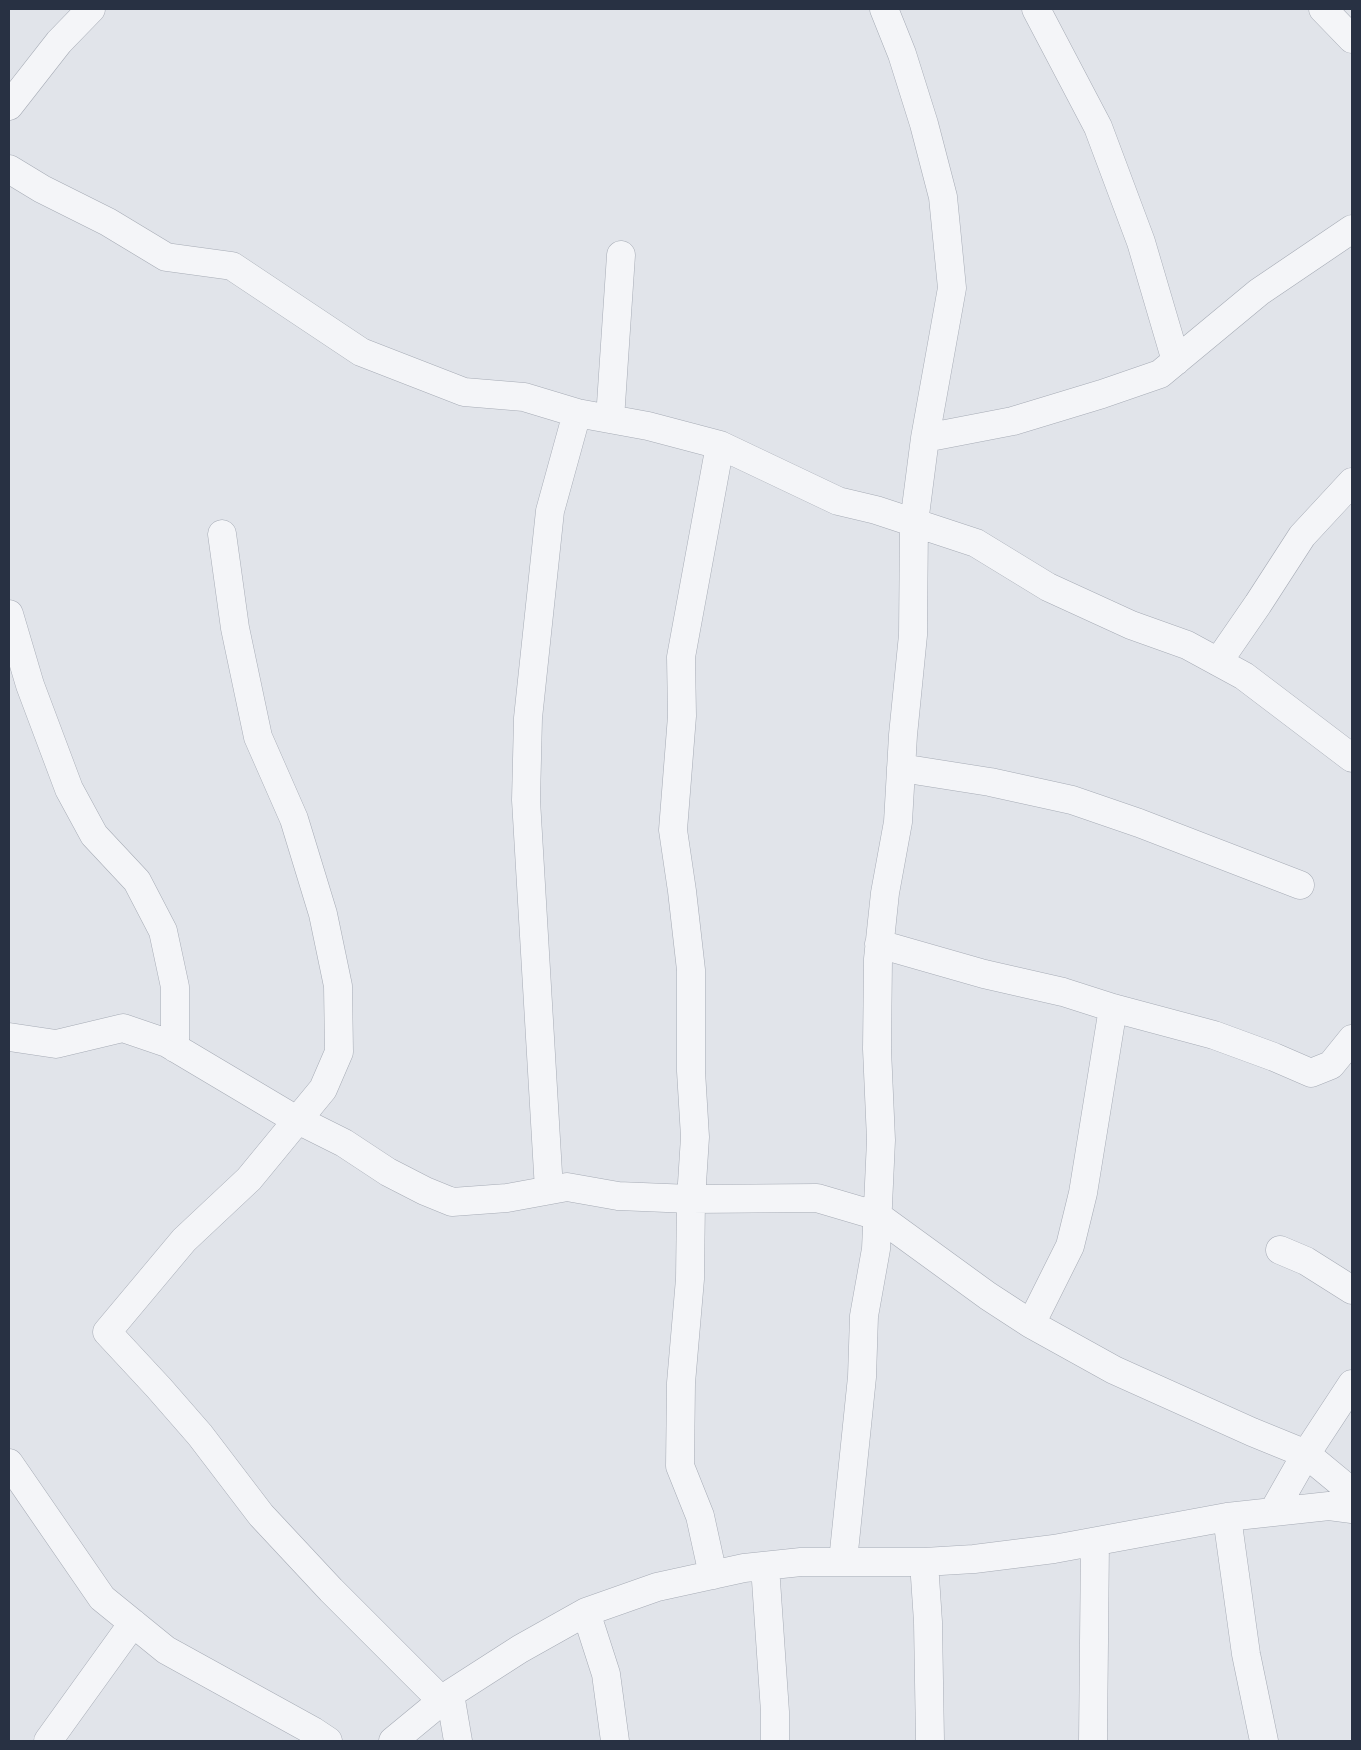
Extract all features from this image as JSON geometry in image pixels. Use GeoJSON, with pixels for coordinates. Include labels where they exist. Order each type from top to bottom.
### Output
{"type":"FeatureCollection","features":[{"type":"Feature","properties":{"kind":"street"},"geometry":{"type":"LineString","coordinates":[[9,106],[59,42],[91,9]]}},
{"type":"Feature","properties":{"kind":"street"},"geometry":{"type":"LineString","coordinates":[[843,1562],[862,1377],[864,1316],[876,1249],[881,1140],[877,1049],[879,944],[885,893],[898,822],[913,636],[914,523],[925,438],[952,288],[943,197],[902,54],[884,9]]}},
{"type":"Feature","properties":{"kind":"street"},"geometry":{"type":"LineString","coordinates":[[1036,9],[1098,127],[1141,242],[1176,360]]}},
{"type":"Feature","properties":{"kind":"street"},"geometry":{"type":"LineString","coordinates":[[1323,9],[1352,39]]}},
{"type":"Feature","properties":{"kind":"street"},"geometry":{"type":"LineString","coordinates":[[9,169],[42,189],[108,222],[166,257],[232,266],[362,352],[464,392],[524,397],[576,413],[648,426],[720,445],[838,501],[876,510],[976,543],[1048,587],[1131,625],[1187,645],[1244,676],[1352,758]]}},
{"type":"Feature","properties":{"kind":"street"},"geometry":{"type":"LineString","coordinates":[[925,438],[1013,421],[1160,374],[1259,292],[1352,229]]}},
{"type":"Feature","properties":{"kind":"street"},"geometry":{"type":"LineString","coordinates":[[610,419],[621,255]]}},
{"type":"Feature","properties":{"kind":"street"},"geometry":{"type":"LineString","coordinates":[[548,1190],[527,809],[528,718],[550,511],[576,413]]}},
{"type":"Feature","properties":{"kind":"street"},"geometry":{"type":"LineString","coordinates":[[713,1575],[700,1516],[680,1466],[681,1383],[690,1279],[694,1137],[690,970],[682,891],[673,830],[682,716],[681,658],[720,445]]}},
{"type":"Feature","properties":{"kind":"street"},"geometry":{"type":"LineString","coordinates":[[1218,662],[1302,536],[1352,482]]}},
{"type":"Feature","properties":{"kind":"street"},"geometry":{"type":"LineString","coordinates":[[222,534],[236,628],[258,737],[294,818],[323,914],[338,986],[339,1052],[323,1089],[249,1178],[184,1240],[107,1332],[200,1435],[261,1515],[331,1590],[446,1697],[458,1741]]}},
{"type":"Feature","properties":{"kind":"street"},"geometry":{"type":"LineString","coordinates":[[9,614],[30,685],[69,789],[94,835],[137,881],[164,931],[176,987],[175,1048]]}},
{"type":"Feature","properties":{"kind":"street"},"geometry":{"type":"LineString","coordinates":[[901,768],[990,782],[1072,800],[1139,823],[1300,885]]}},
{"type":"Feature","properties":{"kind":"street"},"geometry":{"type":"LineString","coordinates":[[879,944],[984,974],[1063,992],[1113,1008],[1214,1035],[1311,1073],[1331,1065],[1352,1039]]}},
{"type":"Feature","properties":{"kind":"street"},"geometry":{"type":"LineString","coordinates":[[1032,1324],[1070,1246],[1084,1193],[1113,1008]]}},
{"type":"Feature","properties":{"kind":"street"},"geometry":{"type":"LineString","coordinates":[[9,1037],[56,1044],[123,1028],[167,1043],[296,1120],[344,1143],[388,1172],[452,1202],[508,1198],[567,1187],[618,1196],[691,1199],[817,1198],[878,1216],[988,1296],[1032,1324],[1114,1370],[1306,1454],[1352,1492]]}},
{"type":"Feature","properties":{"kind":"street"},"geometry":{"type":"LineString","coordinates":[[1280,1250],[1306,1261],[1352,1290]]}},
{"type":"Feature","properties":{"kind":"street"},"geometry":{"type":"LineString","coordinates":[[1273,1512],[1306,1454],[1352,1384]]}},
{"type":"Feature","properties":{"kind":"street"},"geometry":{"type":"LineString","coordinates":[[9,1463],[102,1598],[166,1650],[328,1741]]}},
{"type":"Feature","properties":{"kind":"street"},"geometry":{"type":"LineString","coordinates":[[393,1741],[446,1697],[520,1649],[586,1612],[658,1587],[744,1568],[801,1562],[924,1562],[974,1559],[1054,1550],[1227,1517],[1329,1506],[1352,1509]]}},
{"type":"Feature","properties":{"kind":"street"},"geometry":{"type":"LineString","coordinates":[[1227,1517],[1246,1654],[1264,1741]]}},
{"type":"Feature","properties":{"kind":"street"},"geometry":{"type":"LineString","coordinates":[[1093,1741],[1095,1542]]}},
{"type":"Feature","properties":{"kind":"street"},"geometry":{"type":"LineString","coordinates":[[924,1562],[928,1622],[930,1741]]}},
{"type":"Feature","properties":{"kind":"street"},"geometry":{"type":"LineString","coordinates":[[765,1566],[775,1712],[775,1741]]}},
{"type":"Feature","properties":{"kind":"street"},"geometry":{"type":"LineString","coordinates":[[586,1612],[606,1674],[615,1741]]}},
{"type":"Feature","properties":{"kind":"street"},"geometry":{"type":"LineString","coordinates":[[48,1741],[133,1623]]}}]}
